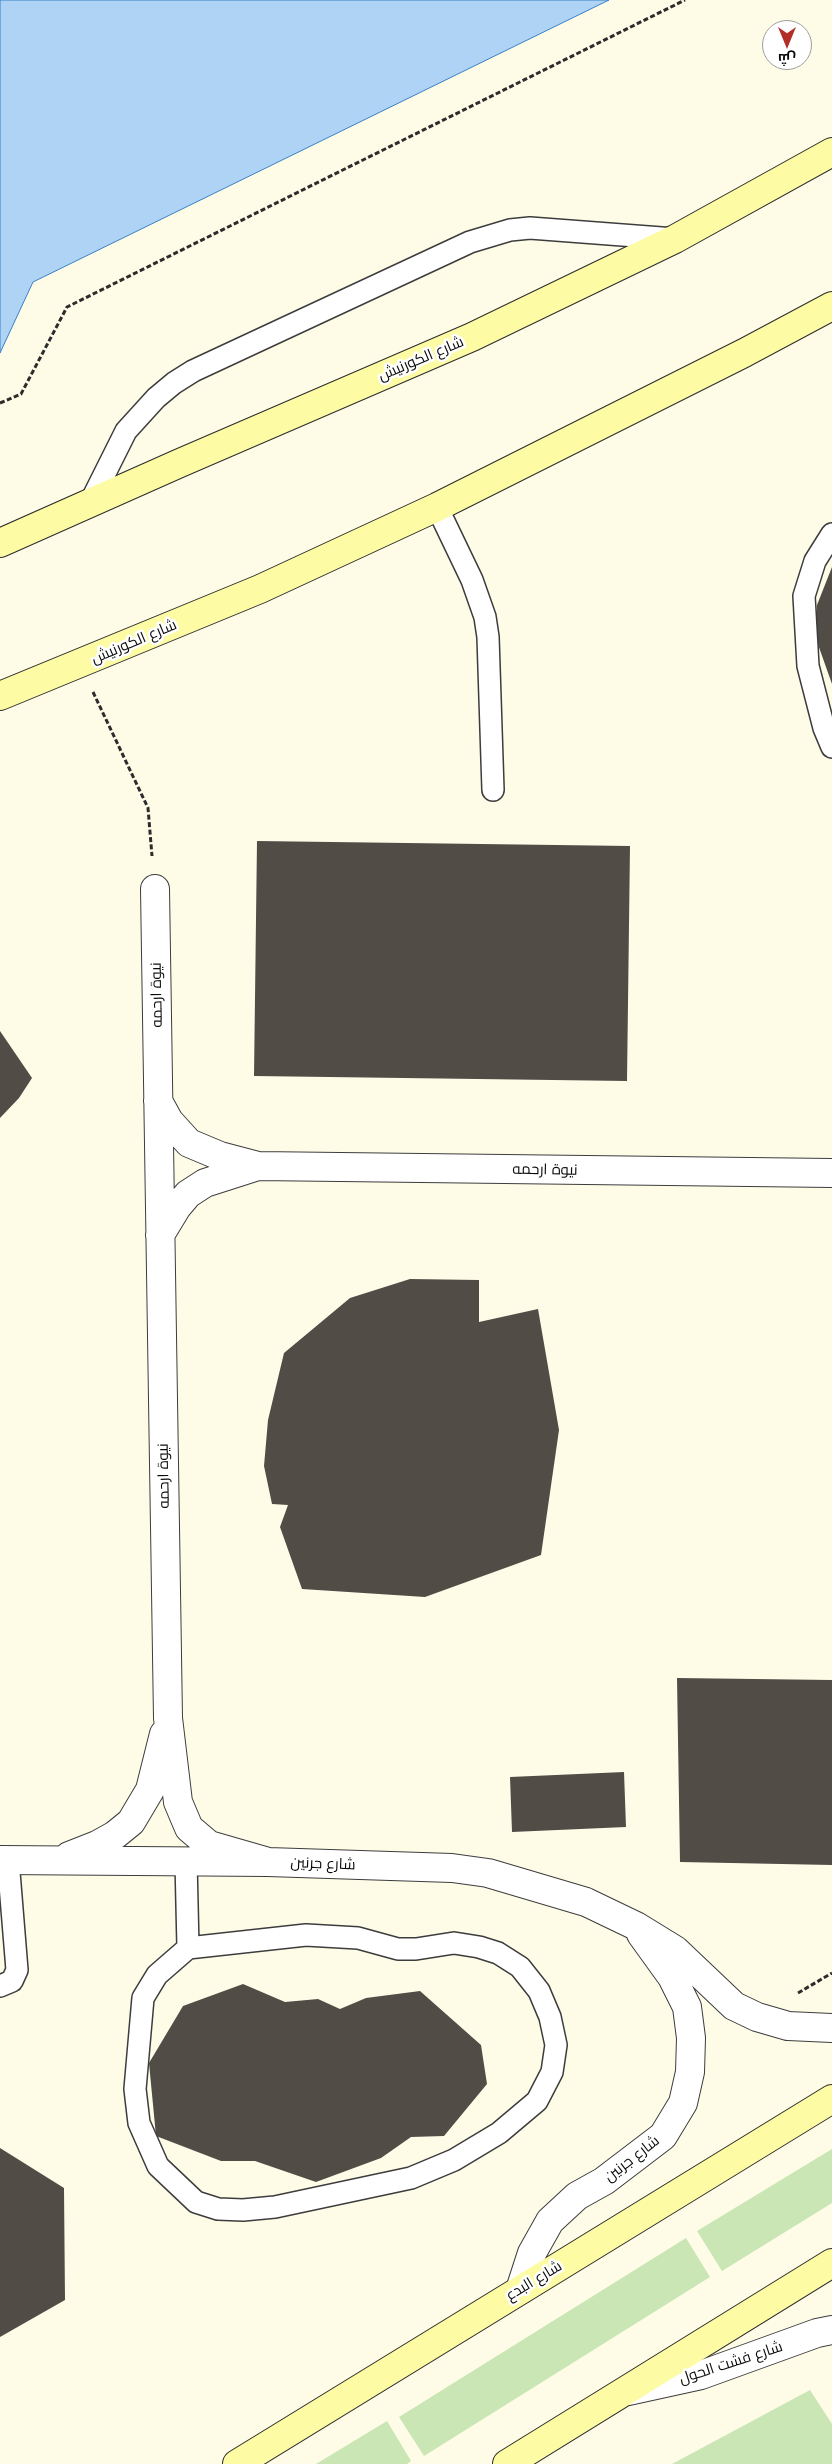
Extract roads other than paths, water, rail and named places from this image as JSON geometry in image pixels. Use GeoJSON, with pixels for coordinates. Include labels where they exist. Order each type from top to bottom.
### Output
{"type":"FeatureCollection","features":[{"type":"Feature","properties":{"kind":"main road","name":"شارع الكورنيش"},"geometry":{"type":"LineString","coordinates":[[0,543],[472,337],[675,239],[832,152]]}},
{"type":"Feature","properties":{"kind":"main road","name":"شارع الكورنيش"},"geometry":{"type":"LineString","coordinates":[[0,696],[260,589],[437,507],[744,353],[832,306]]}},
{"type":"Feature","properties":{"kind":"main road","name":"شارع البدع"},"geometry":{"type":"LineString","coordinates":[[237,2464],[832,2099]]}},
{"type":"Feature","properties":{"kind":"main road"},"geometry":{"type":"LineString","coordinates":[[507,2464],[628,2391],[832,2263]]}},
{"type":"Feature","properties":{"kind":"street","name":"نيوة ارحمه"},"geometry":{"type":"LineString","coordinates":[[155,889],[168,1718],[178,1802],[189,1828],[209,1845],[268,1862]]}},
{"type":"Feature","properties":{"kind":"street","name":"نيوة ارحمه"},"geometry":{"type":"LineString","coordinates":[[158,1101],[169,1121],[189,1143],[220,1156],[258,1166],[832,1173]]}},
{"type":"Feature","properties":{"kind":"street","name":"نيوة ارحمه"},"geometry":{"type":"LineString","coordinates":[[160,1235],[177,1207],[188,1194],[204,1183],[258,1166]]}},
{"type":"Feature","properties":{"kind":"street","name":"نيوة ارحمه"},"geometry":{"type":"LineString","coordinates":[[58,1860],[97,1845],[115,1835],[131,1822],[150,1790],[168,1718]]}},
{"type":"Feature","properties":{"kind":"street","name":"شارع جرنين"},"geometry":{"type":"LineString","coordinates":[[4,1860],[268,1862],[452,1868],[488,1873],[586,1902],[636,1926],[675,1950],[734,2006],[757,2017],[788,2026],[832,2028]]}},
{"type":"Feature","properties":{"kind":"street","name":"شارع جرنين"},"geometry":{"type":"LineString","coordinates":[[520,2290],[532,2253],[550,2221],[577,2196],[604,2181],[663,2136],[683,2103],[690,2072],[691,2038],[687,2007],[672,1977],[648,1947],[636,1926]]}},
{"type":"Feature","properties":{"kind":"street","name":"شارع فشت الحول"},"geometry":{"type":"LineString","coordinates":[[628,2391],[701,2375],[817,2333],[832,2330]]}},
{"type":"Feature","properties":{"kind":"lane"},"geometry":{"type":"LineString","coordinates":[[90,503],[126,431],[151,403],[174,383],[193,371],[470,242],[510,230],[530,228],[675,239]]}},
{"type":"Feature","properties":{"kind":"lane"},"geometry":{"type":"LineString","coordinates":[[437,507],[472,580],[485,617],[488,637],[494,790]]}},
{"type":"Feature","properties":{"kind":"lane"},"geometry":{"type":"LineString","coordinates":[[832,534],[815,561],[804,596],[808,666],[824,728],[832,747]]}},
{"type":"Feature","properties":{"kind":"lane"},"geometry":{"type":"LineString","coordinates":[[0,1986],[12,1981],[17,1970],[4,1860]]}},
{"type":"Feature","properties":{"kind":"lane"},"geometry":{"type":"LineString","coordinates":[[186,1861],[188,1948]]}},
{"type":"Feature","properties":{"kind":"lane"},"geometry":{"type":"LineString","coordinates":[[306,1935],[358,1938],[398,1949],[416,1949],[454,1943],[480,1946],[498,1953],[520,1967],[539,1991],[550,2017],[556,2045],[552,2072],[536,2102],[499,2133],[454,2160],[411,2178],[276,2207],[242,2210],[218,2209],[196,2202],[158,2166],[139,2123],[135,2088],[143,1998],[157,1975],[188,1948],[306,1935]]}},
{"type":"Feature","properties":{"kind":"water"},"geometry":{"type":"Polygon","coordinates":[[[0,0],[609,0],[33,282],[0,353],[0,0]]]}}]}
